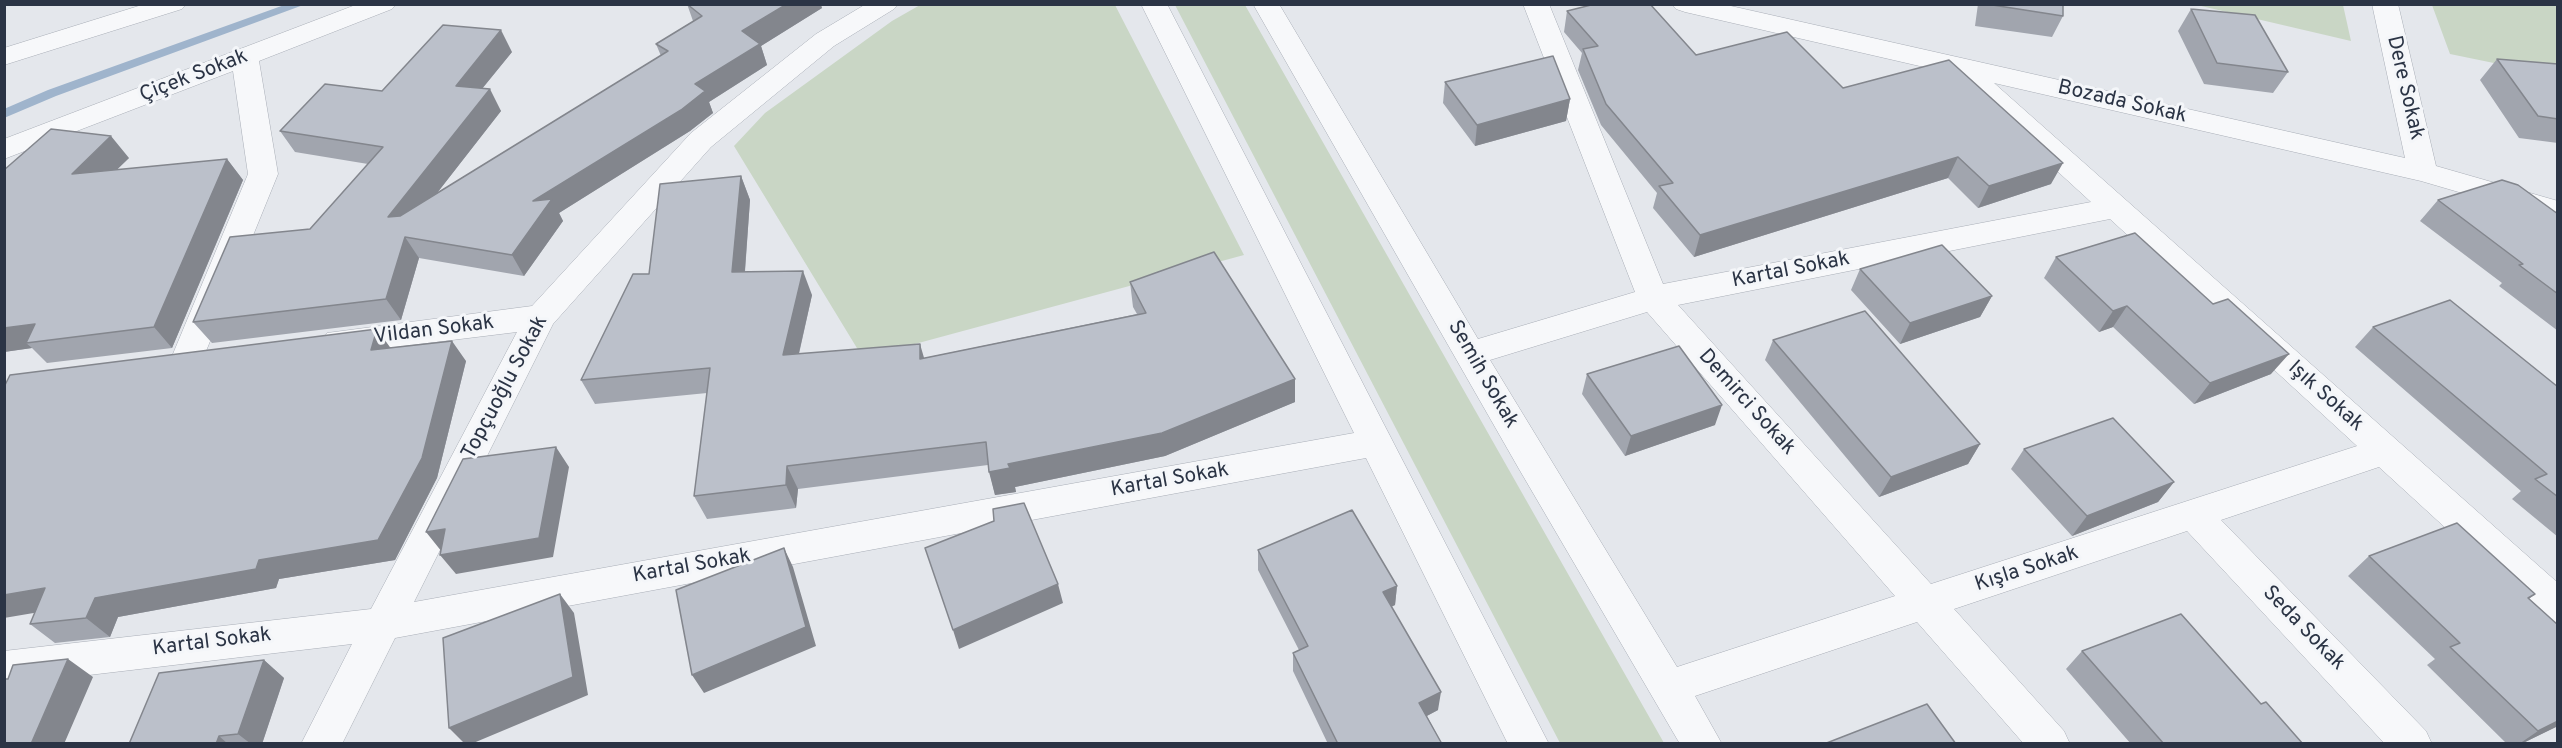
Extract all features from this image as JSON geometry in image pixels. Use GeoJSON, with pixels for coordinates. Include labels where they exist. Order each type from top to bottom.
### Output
{"type":"FeatureCollection","features":[{"type":"Feature","properties":{"kind":"street"},"geometry":{"type":"LineString","coordinates":[[48,43],[86,4]]}},
{"type":"Feature","properties":{"kind":"street"},"geometry":{"type":"LineString","coordinates":[[4,57],[173,4]]}},
{"type":"Feature","properties":{"kind":"street","name":"Çiçek Sokak"},"geometry":{"type":"LineString","coordinates":[[4,150],[383,4]]}},
{"type":"Feature","properties":{"kind":"street","name":"Topçuoğlu Sokak"},"geometry":{"type":"LineString","coordinates":[[321,744],[542,317],[702,140],[825,40],[885,4]]}},
{"type":"Feature","properties":{"kind":"street"},"geometry":{"type":"LineString","coordinates":[[1154,4],[1529,744]]}},
{"type":"Feature","properties":{"kind":"street","name":"Semih Sokak"},"geometry":{"type":"LineString","coordinates":[[1266,4],[1531,459],[1702,744]]}},
{"type":"Feature","properties":{"kind":"street","name":"Demirci Sokak"},"geometry":{"type":"LineString","coordinates":[[1536,4],[1653,298],[2050,744]]}},
{"type":"Feature","properties":{"kind":"street","name":"Bozada Sokak"},"geometry":{"type":"LineString","coordinates":[[1685,4],[2423,172],[2558,211]]}},
{"type":"Feature","properties":{"kind":"street","name":"Dere Sokak"},"geometry":{"type":"LineString","coordinates":[[2385,4],[2423,172]]}},
{"type":"Feature","properties":{"kind":"street"},"geometry":{"type":"LineString","coordinates":[[186,361],[263,174],[244,58]]}},
{"type":"Feature","properties":{"kind":"street","name":"Işık Sokak"},"geometry":{"type":"LineString","coordinates":[[1959,66],[2558,607]]}},
{"type":"Feature","properties":{"kind":"street","name":"Kartal Sokak"},"geometry":{"type":"LineString","coordinates":[[1471,354],[1653,298],[2116,208]]}},
{"type":"Feature","properties":{"kind":"street","name":"Vildan Sokak"},"geometry":{"type":"LineString","coordinates":[[304,347],[542,317]]}},
{"type":"Feature","properties":{"kind":"street"},"geometry":{"type":"LineString","coordinates":[[152,366],[221,357]]}},
{"type":"Feature","properties":{"kind":"street","name":"Kartal Sokak"},"geometry":{"type":"LineString","coordinates":[[4,668],[382,624],[1375,443]]}},
{"type":"Feature","properties":{"kind":"street","name":"Kışla Sokak"},"geometry":{"type":"LineString","coordinates":[[1669,687],[2385,451]]}},
{"type":"Feature","properties":{"kind":"street","name":"Seda Sokak"},"geometry":{"type":"LineString","coordinates":[[2194,515],[2412,744]]}},
{"type":"Feature","properties":{"kind":"green space"},"geometry":{"type":"Polygon","coordinates":[[[920,5],[1115,5],[1244,255],[863,358],[734,146],[765,113],[892,21],[920,5]]]}},
{"type":"Feature","properties":{"kind":"green space"},"geometry":{"type":"Polygon","coordinates":[[[1175,5],[1245,5],[1664,743],[1560,743],[1175,5]]]}},
{"type":"Feature","properties":{"kind":"green space"},"geometry":{"type":"Polygon","coordinates":[[[2197,5],[2343,5],[2351,41],[2197,5]]]}},
{"type":"Feature","properties":{"kind":"green space"},"geometry":{"type":"Polygon","coordinates":[[[2432,5],[2557,5],[2557,76],[2450,54],[2432,5]]]}},
{"type":"Feature","properties":{"kind":"building"},"geometry":{"type":"Polygon","coordinates":[[[687,4],[787,4],[742,31],[760,44],[695,84],[705,91],[681,110],[533,201],[552,199],[512,255],[405,237],[386,299],[193,322],[230,237],[310,229],[383,147],[280,131],[325,84],[382,91],[443,25],[501,30],[456,86],[490,89],[388,217],[400,216],[668,51],[656,44],[702,16],[687,4]]]}},
{"type":"Feature","properties":{"kind":"building"},"geometry":{"type":"Polygon","coordinates":[[[1595,4],[1650,4],[1696,55],[1787,32],[1843,88],[1949,60],[2063,163],[1989,186],[1958,157],[1700,235],[1659,186],[1673,183],[1606,104],[1583,49],[1598,46],[1567,11],[1595,4]]]}},
{"type":"Feature","properties":{"kind":"building"},"geometry":{"type":"Polygon","coordinates":[[[1986,4],[2063,4],[2063,16],[1986,4]]]}},
{"type":"Feature","properties":{"kind":"building"},"geometry":{"type":"Polygon","coordinates":[[[2191,9],[2255,15],[2288,72],[2217,63],[2191,9]]]}},
{"type":"Feature","properties":{"kind":"building"},"geometry":{"type":"Polygon","coordinates":[[[1553,56],[1570,99],[1477,125],[1445,82],[1553,56]]]}},
{"type":"Feature","properties":{"kind":"building"},"geometry":{"type":"Polygon","coordinates":[[[2497,59],[2558,64],[2558,119],[2538,116],[2497,59]]]}},
{"type":"Feature","properties":{"kind":"building"},"geometry":{"type":"Polygon","coordinates":[[[51,129],[111,136],[72,174],[227,159],[154,327],[26,343],[35,324],[4,328],[4,170],[51,129]]]}},
{"type":"Feature","properties":{"kind":"building"},"geometry":{"type":"Polygon","coordinates":[[[741,176],[732,272],[803,271],[783,355],[920,344],[920,359],[1146,313],[1130,282],[1214,252],[1295,379],[1162,433],[1008,464],[1010,468],[989,472],[986,442],[787,466],[786,485],[694,496],[710,368],[581,380],[633,274],[649,274],[660,184],[741,176]]]}},
{"type":"Feature","properties":{"kind":"building"},"geometry":{"type":"Polygon","coordinates":[[[2502,180],[2518,185],[2558,214],[2558,294],[2519,265],[2523,264],[2438,200],[2502,180]]]}},
{"type":"Feature","properties":{"kind":"building"},"geometry":{"type":"Polygon","coordinates":[[[2135,233],[2213,304],[2228,299],[2289,354],[2210,383],[2127,306],[2113,311],[2056,257],[2135,233]]]}},
{"type":"Feature","properties":{"kind":"building"},"geometry":{"type":"Polygon","coordinates":[[[1942,245],[1992,296],[1910,323],[1860,269],[1942,245]]]}},
{"type":"Feature","properties":{"kind":"building"},"geometry":{"type":"Polygon","coordinates":[[[2450,300],[2558,387],[2558,497],[2535,479],[2547,474],[2373,327],[2450,300]]]}},
{"type":"Feature","properties":{"kind":"building"},"geometry":{"type":"Polygon","coordinates":[[[1865,311],[1980,444],[1891,477],[1773,340],[1865,311]]]}},
{"type":"Feature","properties":{"kind":"building"},"geometry":{"type":"Polygon","coordinates":[[[377,329],[371,350],[452,341],[422,458],[378,540],[259,560],[256,569],[95,598],[86,618],[30,624],[45,588],[4,595],[4,387],[10,375],[377,329]]]}},
{"type":"Feature","properties":{"kind":"building"},"geometry":{"type":"Polygon","coordinates":[[[1679,346],[1722,405],[1631,436],[1587,374],[1679,346]]]}},
{"type":"Feature","properties":{"kind":"building"},"geometry":{"type":"Polygon","coordinates":[[[2113,418],[2174,482],[2087,516],[2024,449],[2113,418]]]}},
{"type":"Feature","properties":{"kind":"building"},"geometry":{"type":"Polygon","coordinates":[[[556,447],[539,538],[440,555],[445,529],[426,532],[463,459],[556,447]]]}},
{"type":"Feature","properties":{"kind":"building"},"geometry":{"type":"Polygon","coordinates":[[[1024,503],[1058,584],[953,630],[925,548],[994,521],[993,509],[1024,503]]]}},
{"type":"Feature","properties":{"kind":"building"},"geometry":{"type":"Polygon","coordinates":[[[1352,510],[1397,586],[1383,592],[1441,692],[1419,703],[1442,744],[1338,744],[1293,653],[1308,646],[1258,550],[1352,510]]]}},
{"type":"Feature","properties":{"kind":"building"},"geometry":{"type":"Polygon","coordinates":[[[2457,523],[2535,594],[2528,598],[2558,625],[2558,721],[2538,731],[2450,647],[2460,643],[2369,556],[2457,523]]]}},
{"type":"Feature","properties":{"kind":"building"},"geometry":{"type":"Polygon","coordinates":[[[784,548],[806,627],[692,675],[676,590],[784,548]]]}},
{"type":"Feature","properties":{"kind":"building"},"geometry":{"type":"Polygon","coordinates":[[[560,594],[573,677],[449,728],[443,638],[560,594]]]}},
{"type":"Feature","properties":{"kind":"building"},"geometry":{"type":"Polygon","coordinates":[[[2181,614],[2261,704],[2266,702],[2303,744],[2164,744],[2082,651],[2181,614]]]}},
{"type":"Feature","properties":{"kind":"building"},"geometry":{"type":"Polygon","coordinates":[[[68,659],[31,744],[4,744],[4,679],[8,679],[13,665],[68,659]]]}},
{"type":"Feature","properties":{"kind":"building"},"geometry":{"type":"Polygon","coordinates":[[[264,660],[238,734],[219,736],[216,744],[129,744],[159,673],[264,660]]]}},
{"type":"Feature","properties":{"kind":"building"},"geometry":{"type":"Polygon","coordinates":[[[1927,704],[1956,744],[1824,744],[1927,704]]]}},
{"type":"Feature","properties":{"kind":"waterway"},"geometry":{"type":"LineString","coordinates":[[4,114],[52,93],[300,4]]}}]}
